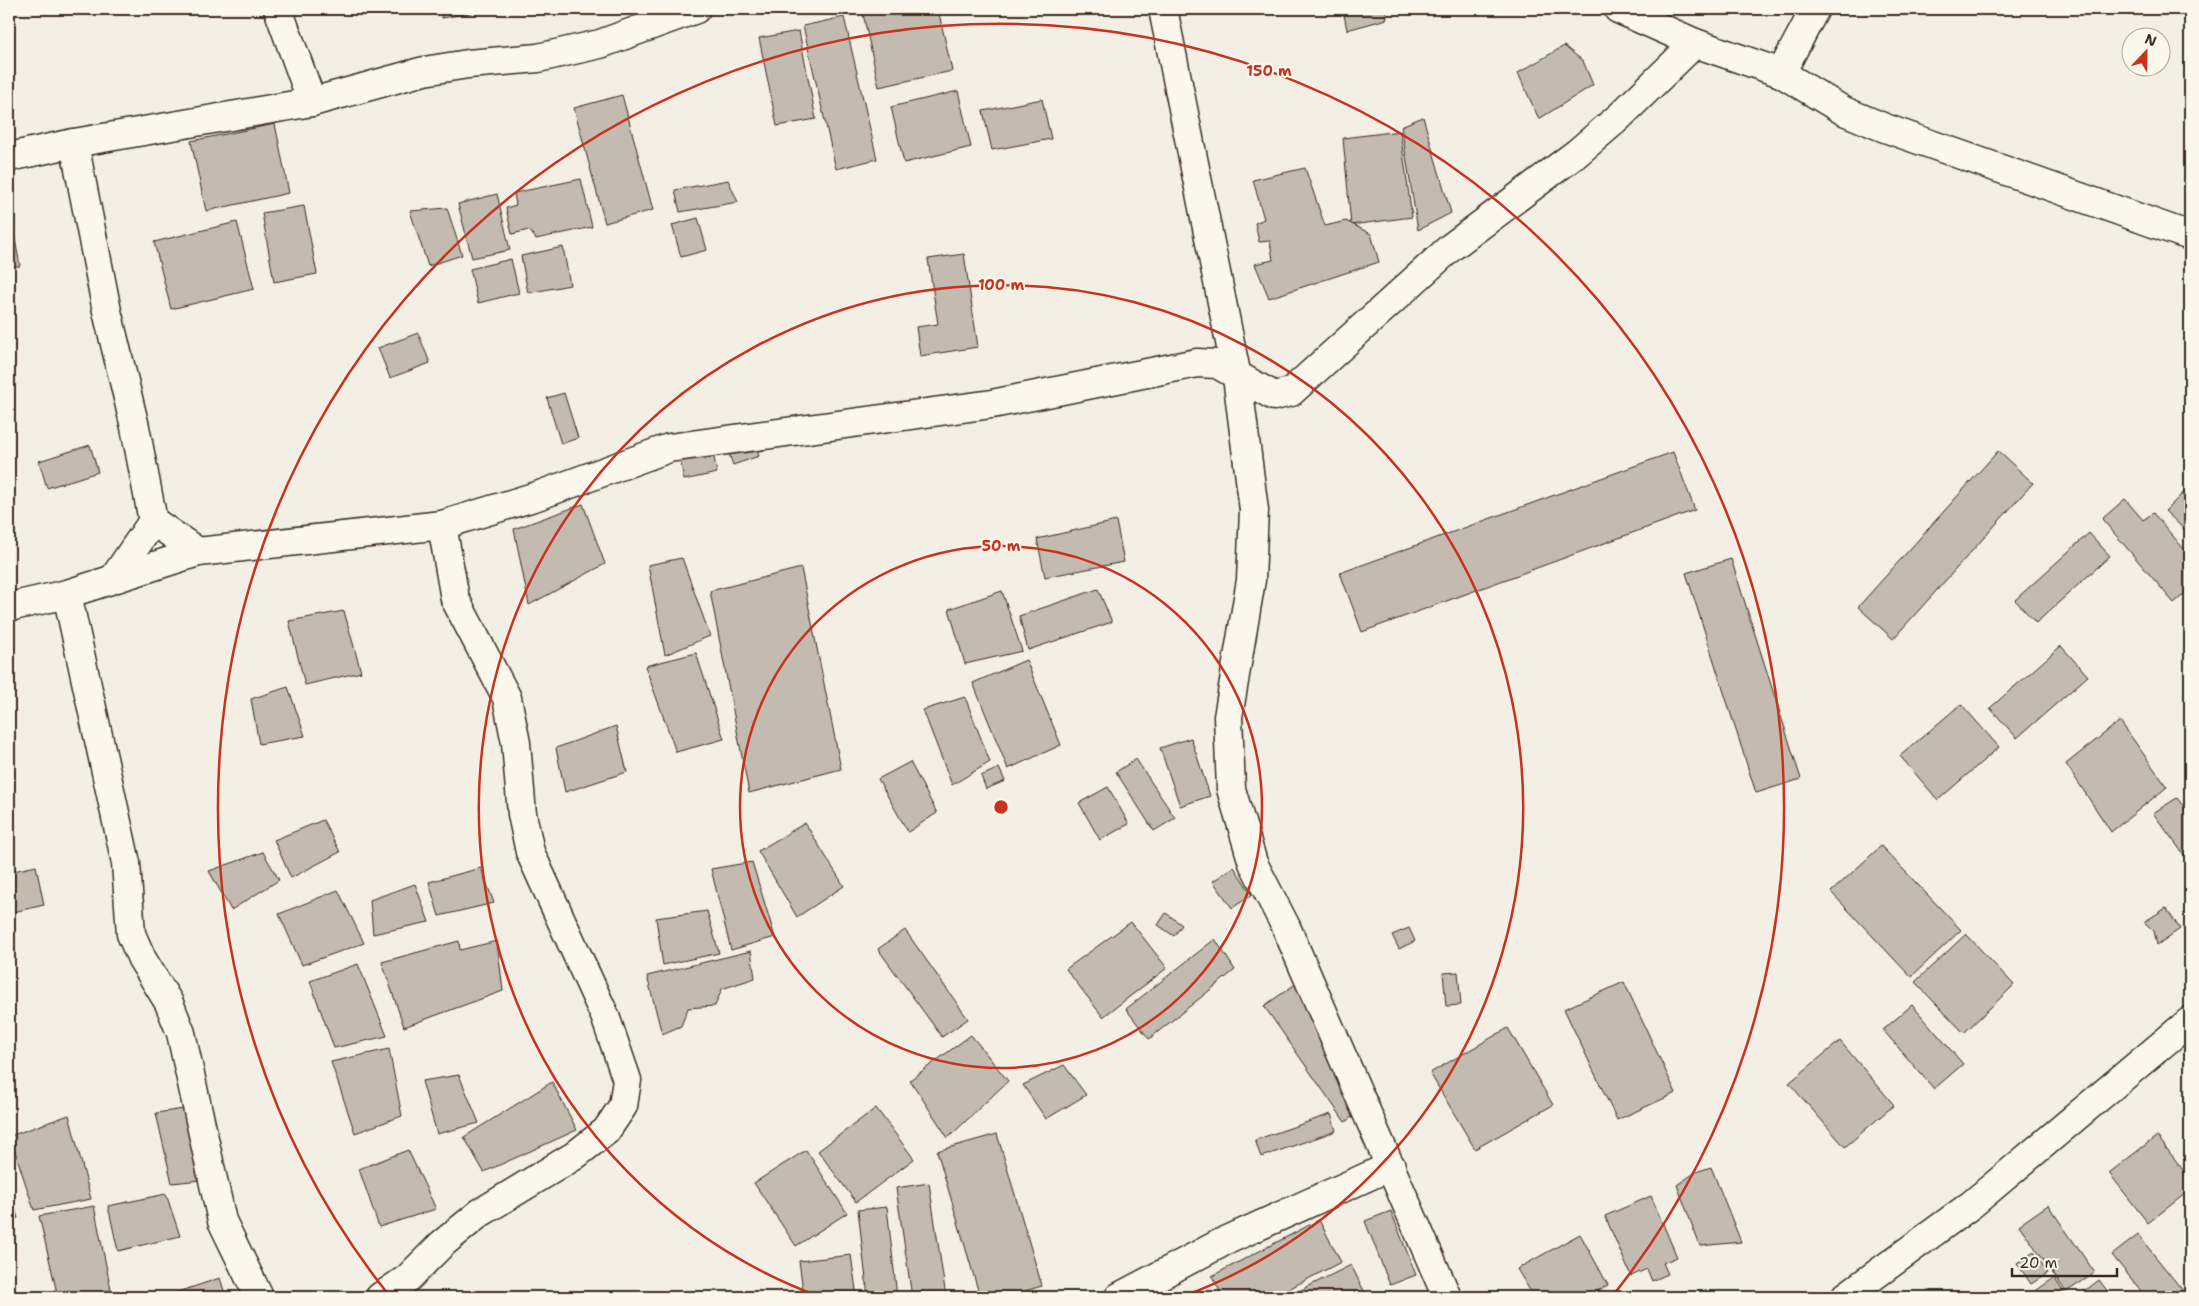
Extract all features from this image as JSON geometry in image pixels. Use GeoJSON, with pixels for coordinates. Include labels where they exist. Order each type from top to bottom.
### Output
{"type":"FeatureCollection","features":[{"type":"Feature","properties":{"kind":"street"},"geometry":{"type":"LineString","coordinates":[[278,9],[312,102]]}},
{"type":"Feature","properties":{"kind":"street"},"geometry":{"type":"LineString","coordinates":[[9,157],[74,143],[312,102],[424,71],[468,64],[538,58],[600,44],[696,9]]}},
{"type":"Feature","properties":{"kind":"street"},"geometry":{"type":"LineString","coordinates":[[1163,9],[1237,377],[1254,510],[1251,580],[1228,717],[1231,789],[1253,864],[1286,927],[1447,1297]]}},
{"type":"Feature","properties":{"kind":"street"},"geometry":{"type":"LineString","coordinates":[[1618,9],[1695,44],[1781,73],[1844,111],[1885,128],[2190,236]]}},
{"type":"Feature","properties":{"kind":"street"},"geometry":{"type":"LineString","coordinates":[[1781,73],[1815,9]]}},
{"type":"Feature","properties":{"kind":"street"},"geometry":{"type":"LineString","coordinates":[[9,607],[67,594],[198,552],[442,524],[537,496],[669,448],[992,404],[1197,363],[1216,364],[1274,396],[1292,392],[1450,248],[1577,153],[1619,117],[1695,44]]}},
{"type":"Feature","properties":{"kind":"street"},"geometry":{"type":"LineString","coordinates":[[74,143],[107,312],[135,427],[153,521],[198,552]]}},
{"type":"Feature","properties":{"kind":"street"},"geometry":{"type":"LineString","coordinates":[[114,578],[153,521]]}},
{"type":"Feature","properties":{"kind":"street"},"geometry":{"type":"LineString","coordinates":[[380,1297],[408,1278],[442,1244],[480,1213],[574,1156],[606,1131],[623,1106],[627,1080],[605,1016],[530,852],[522,814],[516,743],[507,698],[455,598],[442,524]]}},
{"type":"Feature","properties":{"kind":"street"},"geometry":{"type":"LineString","coordinates":[[67,594],[126,862],[131,934],[142,959],[169,1003],[182,1033],[222,1221],[260,1297]]}},
{"type":"Feature","properties":{"kind":"street"},"geometry":{"type":"LineString","coordinates":[[1845,1297],[1971,1205],[2190,1020]]}},
{"type":"Feature","properties":{"kind":"street"},"geometry":{"type":"LineString","coordinates":[[1119,1297],[1223,1242],[1391,1166]]}},
{"type":"Feature","properties":{"kind":"building"},"geometry":{"type":"Polygon","coordinates":[[[440,9],[492,9],[442,18],[440,9]]]}},
{"type":"Feature","properties":{"kind":"building"},"geometry":{"type":"Polygon","coordinates":[[[862,9],[938,9],[952,71],[879,87],[862,9]]]}},
{"type":"Feature","properties":{"kind":"building"},"geometry":{"type":"Polygon","coordinates":[[[1343,9],[1385,9],[1387,19],[1347,30],[1343,9]]]}},
{"type":"Feature","properties":{"kind":"building"},"geometry":{"type":"Polygon","coordinates":[[[844,17],[877,159],[836,169],[803,26],[844,17]]]}},
{"type":"Feature","properties":{"kind":"building"},"geometry":{"type":"Polygon","coordinates":[[[799,31],[816,119],[777,126],[759,38],[799,31]]]}},
{"type":"Feature","properties":{"kind":"building"},"geometry":{"type":"Polygon","coordinates":[[[1564,46],[1583,61],[1593,85],[1539,119],[1518,73],[1564,46]]]}},
{"type":"Feature","properties":{"kind":"building"},"geometry":{"type":"Polygon","coordinates":[[[958,91],[971,147],[904,163],[891,107],[958,91]]]}},
{"type":"Feature","properties":{"kind":"building"},"geometry":{"type":"Polygon","coordinates":[[[622,95],[653,210],[605,223],[574,108],[622,95]]]}},
{"type":"Feature","properties":{"kind":"building"},"geometry":{"type":"Polygon","coordinates":[[[1042,99],[1051,139],[992,150],[983,111],[1042,99]]]}},
{"type":"Feature","properties":{"kind":"building"},"geometry":{"type":"Polygon","coordinates":[[[1423,117],[1451,213],[1418,230],[1401,126],[1423,117]]]}},
{"type":"Feature","properties":{"kind":"building"},"geometry":{"type":"Polygon","coordinates":[[[275,124],[289,193],[206,211],[191,141],[275,124]]]}},
{"type":"Feature","properties":{"kind":"building"},"geometry":{"type":"Polygon","coordinates":[[[1400,131],[1412,217],[1351,225],[1343,138],[1400,131]]]}},
{"type":"Feature","properties":{"kind":"building"},"geometry":{"type":"Polygon","coordinates":[[[1305,168],[1325,226],[1346,221],[1371,234],[1379,262],[1269,298],[1255,264],[1273,260],[1270,241],[1259,242],[1255,223],[1264,219],[1253,180],[1305,168]]]}},
{"type":"Feature","properties":{"kind":"building"},"geometry":{"type":"Polygon","coordinates":[[[581,179],[592,227],[536,239],[529,230],[512,234],[506,208],[516,205],[514,193],[581,179]]]}},
{"type":"Feature","properties":{"kind":"building"},"geometry":{"type":"Polygon","coordinates":[[[728,180],[738,202],[680,212],[675,190],[728,180]]]}},
{"type":"Feature","properties":{"kind":"building"},"geometry":{"type":"Polygon","coordinates":[[[497,194],[510,250],[472,258],[458,204],[497,194]]]}},
{"type":"Feature","properties":{"kind":"building"},"geometry":{"type":"Polygon","coordinates":[[[304,206],[317,274],[274,282],[262,213],[304,206]]]}},
{"type":"Feature","properties":{"kind":"building"},"geometry":{"type":"Polygon","coordinates":[[[447,208],[462,255],[428,266],[410,211],[447,208]]]}},
{"type":"Feature","properties":{"kind":"building"},"geometry":{"type":"Polygon","coordinates":[[[9,213],[20,266],[9,267],[9,213]]]}},
{"type":"Feature","properties":{"kind":"building"},"geometry":{"type":"Polygon","coordinates":[[[698,218],[707,250],[681,257],[672,225],[698,218]]]}},
{"type":"Feature","properties":{"kind":"building"},"geometry":{"type":"Polygon","coordinates":[[[237,222],[254,289],[171,309],[154,242],[237,222]]]}},
{"type":"Feature","properties":{"kind":"building"},"geometry":{"type":"Polygon","coordinates":[[[563,247],[570,285],[528,293],[521,256],[563,247]]]}},
{"type":"Feature","properties":{"kind":"building"},"geometry":{"type":"Polygon","coordinates":[[[964,254],[978,347],[920,356],[916,327],[938,324],[928,259],[964,254]]]}},
{"type":"Feature","properties":{"kind":"building"},"geometry":{"type":"Polygon","coordinates":[[[511,259],[519,293],[478,303],[470,269],[511,259]]]}},
{"type":"Feature","properties":{"kind":"building"},"geometry":{"type":"Polygon","coordinates":[[[418,333],[430,363],[390,378],[378,348],[418,333]]]}},
{"type":"Feature","properties":{"kind":"building"},"geometry":{"type":"Polygon","coordinates":[[[564,393],[578,438],[561,444],[547,398],[564,393]]]}},
{"type":"Feature","properties":{"kind":"building"},"geometry":{"type":"Polygon","coordinates":[[[753,442],[759,456],[733,465],[728,451],[753,442]]]}},
{"type":"Feature","properties":{"kind":"building"},"geometry":{"type":"Polygon","coordinates":[[[90,445],[98,472],[47,488],[39,461],[90,445]]]}},
{"type":"Feature","properties":{"kind":"building"},"geometry":{"type":"Polygon","coordinates":[[[1998,451],[2033,483],[1893,639],[1858,607],[1998,451]]]}},
{"type":"Feature","properties":{"kind":"building"},"geometry":{"type":"Polygon","coordinates":[[[1673,452],[1695,510],[1362,632],[1340,573],[1673,452]]]}},
{"type":"Feature","properties":{"kind":"building"},"geometry":{"type":"Polygon","coordinates":[[[713,453],[717,473],[684,480],[680,459],[713,453]]]}},
{"type":"Feature","properties":{"kind":"building"},"geometry":{"type":"Polygon","coordinates":[[[2190,486],[2190,535],[2165,511],[2190,486]]]}},
{"type":"Feature","properties":{"kind":"building"},"geometry":{"type":"Polygon","coordinates":[[[2125,499],[2143,520],[2153,513],[2190,556],[2190,589],[2174,603],[2102,519],[2125,499]]]}},
{"type":"Feature","properties":{"kind":"building"},"geometry":{"type":"Polygon","coordinates":[[[583,504],[605,564],[529,605],[514,529],[583,504]]]}},
{"type":"Feature","properties":{"kind":"building"},"geometry":{"type":"Polygon","coordinates":[[[1116,521],[1124,562],[1045,577],[1037,539],[1116,521]]]}},
{"type":"Feature","properties":{"kind":"building"},"geometry":{"type":"Polygon","coordinates":[[[2089,533],[2110,556],[2036,623],[2015,600],[2089,533]]]}},
{"type":"Feature","properties":{"kind":"building"},"geometry":{"type":"Polygon","coordinates":[[[682,558],[710,636],[665,655],[648,565],[682,558]]]}},
{"type":"Feature","properties":{"kind":"building"},"geometry":{"type":"Polygon","coordinates":[[[1731,559],[1801,779],[1756,793],[1686,573],[1731,559]]]}},
{"type":"Feature","properties":{"kind":"building"},"geometry":{"type":"Polygon","coordinates":[[[801,568],[841,769],[749,793],[710,591],[801,568]]]}},
{"type":"Feature","properties":{"kind":"building"},"geometry":{"type":"Polygon","coordinates":[[[1098,589],[1112,622],[1028,650],[1019,616],[1098,589]]]}},
{"type":"Feature","properties":{"kind":"building"},"geometry":{"type":"Polygon","coordinates":[[[1002,591],[1022,651],[965,664],[949,609],[1002,591]]]}},
{"type":"Feature","properties":{"kind":"building"},"geometry":{"type":"Polygon","coordinates":[[[344,611],[361,672],[305,685],[289,621],[344,611]]]}},
{"type":"Feature","properties":{"kind":"building"},"geometry":{"type":"Polygon","coordinates":[[[2061,646],[2088,676],[2017,738],[1990,708],[2061,646]]]}},
{"type":"Feature","properties":{"kind":"building"},"geometry":{"type":"Polygon","coordinates":[[[696,653],[724,739],[676,752],[645,666],[696,653]]]}},
{"type":"Feature","properties":{"kind":"building"},"geometry":{"type":"Polygon","coordinates":[[[1026,660],[1061,745],[1008,769],[973,683],[1026,660]]]}},
{"type":"Feature","properties":{"kind":"building"},"geometry":{"type":"Polygon","coordinates":[[[288,687],[305,736],[259,744],[251,699],[288,687]]]}},
{"type":"Feature","properties":{"kind":"building"},"geometry":{"type":"Polygon","coordinates":[[[965,697],[990,762],[952,785],[923,710],[965,697]]]}},
{"type":"Feature","properties":{"kind":"building"},"geometry":{"type":"Polygon","coordinates":[[[1961,704],[1999,747],[1938,800],[1900,756],[1961,704]]]}},
{"type":"Feature","properties":{"kind":"building"},"geometry":{"type":"Polygon","coordinates":[[[2120,721],[2167,787],[2111,832],[2066,764],[2120,721]]]}},
{"type":"Feature","properties":{"kind":"building"},"geometry":{"type":"Polygon","coordinates":[[[616,726],[627,772],[565,792],[556,748],[616,726]]]}},
{"type":"Feature","properties":{"kind":"building"},"geometry":{"type":"Polygon","coordinates":[[[1191,738],[1210,796],[1180,806],[1160,748],[1191,738]]]}},
{"type":"Feature","properties":{"kind":"building"},"geometry":{"type":"Polygon","coordinates":[[[1136,759],[1175,818],[1154,831],[1116,772],[1136,759]]]}},
{"type":"Feature","properties":{"kind":"building"},"geometry":{"type":"Polygon","coordinates":[[[910,762],[937,813],[908,832],[878,779],[910,762]]]}},
{"type":"Feature","properties":{"kind":"building"},"geometry":{"type":"Polygon","coordinates":[[[999,768],[1005,781],[986,789],[981,776],[999,768]]]}},
{"type":"Feature","properties":{"kind":"building"},"geometry":{"type":"Polygon","coordinates":[[[1108,787],[1129,824],[1100,840],[1079,803],[1108,787]]]}},
{"type":"Feature","properties":{"kind":"building"},"geometry":{"type":"Polygon","coordinates":[[[2177,798],[2190,815],[2190,863],[2153,813],[2177,798]]]}},
{"type":"Feature","properties":{"kind":"building"},"geometry":{"type":"Polygon","coordinates":[[[323,820],[340,852],[291,878],[274,840],[323,820]]]}},
{"type":"Feature","properties":{"kind":"building"},"geometry":{"type":"Polygon","coordinates":[[[805,823],[844,886],[797,917],[758,851],[805,823]]]}},
{"type":"Feature","properties":{"kind":"building"},"geometry":{"type":"Polygon","coordinates":[[[1881,846],[1961,930],[1911,977],[1831,892],[1881,846]]]}},
{"type":"Feature","properties":{"kind":"building"},"geometry":{"type":"Polygon","coordinates":[[[263,852],[279,880],[231,910],[209,871],[263,852]]]}},
{"type":"Feature","properties":{"kind":"building"},"geometry":{"type":"Polygon","coordinates":[[[752,862],[775,937],[731,950],[711,869],[752,862]]]}},
{"type":"Feature","properties":{"kind":"building"},"geometry":{"type":"Polygon","coordinates":[[[36,866],[44,905],[9,913],[9,872],[36,866]]]}},
{"type":"Feature","properties":{"kind":"building"},"geometry":{"type":"Polygon","coordinates":[[[1234,867],[1252,895],[1232,908],[1213,881],[1234,867]]]}},
{"type":"Feature","properties":{"kind":"building"},"geometry":{"type":"Polygon","coordinates":[[[481,868],[494,903],[439,916],[429,882],[481,868]]]}},
{"type":"Feature","properties":{"kind":"building"},"geometry":{"type":"Polygon","coordinates":[[[415,884],[429,922],[373,934],[370,900],[415,884]]]}},
{"type":"Feature","properties":{"kind":"building"},"geometry":{"type":"Polygon","coordinates":[[[338,890],[364,943],[302,965],[279,914],[338,890]]]}},
{"type":"Feature","properties":{"kind":"building"},"geometry":{"type":"Polygon","coordinates":[[[2166,908],[2180,929],[2157,945],[2154,931],[2144,922],[2166,908]]]}},
{"type":"Feature","properties":{"kind":"building"},"geometry":{"type":"Polygon","coordinates":[[[707,911],[719,953],[663,965],[656,918],[707,911]]]}},
{"type":"Feature","properties":{"kind":"building"},"geometry":{"type":"Polygon","coordinates":[[[1166,913],[1182,925],[1174,936],[1158,925],[1166,913]]]}},
{"type":"Feature","properties":{"kind":"building"},"geometry":{"type":"Polygon","coordinates":[[[1131,922],[1167,968],[1103,1017],[1066,969],[1131,922]]]}},
{"type":"Feature","properties":{"kind":"building"},"geometry":{"type":"Polygon","coordinates":[[[1409,928],[1415,941],[1399,949],[1392,935],[1409,928]]]}},
{"type":"Feature","properties":{"kind":"building"},"geometry":{"type":"Polygon","coordinates":[[[905,930],[968,1019],[942,1037],[878,949],[905,930]]]}},
{"type":"Feature","properties":{"kind":"building"},"geometry":{"type":"Polygon","coordinates":[[[1966,934],[2014,985],[1964,1033],[1915,982],[1966,934]]]}},
{"type":"Feature","properties":{"kind":"building"},"geometry":{"type":"Polygon","coordinates":[[[1215,939],[1235,970],[1149,1039],[1126,1009],[1215,939]]]}},
{"type":"Feature","properties":{"kind":"building"},"geometry":{"type":"Polygon","coordinates":[[[459,941],[460,950],[497,941],[503,991],[404,1027],[382,962],[459,941]]]}},
{"type":"Feature","properties":{"kind":"building"},"geometry":{"type":"Polygon","coordinates":[[[751,951],[755,978],[722,989],[715,1006],[688,1008],[681,1026],[662,1034],[647,976],[751,951]]]}},
{"type":"Feature","properties":{"kind":"building"},"geometry":{"type":"Polygon","coordinates":[[[358,964],[387,1036],[334,1048],[310,981],[358,964]]]}},
{"type":"Feature","properties":{"kind":"building"},"geometry":{"type":"Polygon","coordinates":[[[1458,972],[1461,1005],[1446,1006],[1443,973],[1458,972]]]}},
{"type":"Feature","properties":{"kind":"building"},"geometry":{"type":"Polygon","coordinates":[[[1624,982],[1676,1093],[1617,1120],[1564,1009],[1624,982]]]}},
{"type":"Feature","properties":{"kind":"building"},"geometry":{"type":"Polygon","coordinates":[[[1297,983],[1378,1099],[1345,1122],[1264,1006],[1297,983]]]}},
{"type":"Feature","properties":{"kind":"building"},"geometry":{"type":"Polygon","coordinates":[[[1912,1005],[1963,1064],[1934,1089],[1883,1030],[1912,1005]]]}},
{"type":"Feature","properties":{"kind":"building"},"geometry":{"type":"Polygon","coordinates":[[[1508,1028],[1553,1105],[1475,1149],[1430,1073],[1508,1028]]]}},
{"type":"Feature","properties":{"kind":"building"},"geometry":{"type":"Polygon","coordinates":[[[971,1035],[1008,1081],[948,1138],[910,1080],[971,1035]]]}},
{"type":"Feature","properties":{"kind":"building"},"geometry":{"type":"Polygon","coordinates":[[[1840,1041],[1894,1105],[1845,1147],[1789,1083],[1840,1041]]]}},
{"type":"Feature","properties":{"kind":"building"},"geometry":{"type":"Polygon","coordinates":[[[389,1049],[402,1116],[355,1133],[331,1062],[389,1049]]]}},
{"type":"Feature","properties":{"kind":"building"},"geometry":{"type":"Polygon","coordinates":[[[1064,1065],[1086,1095],[1046,1119],[1023,1085],[1064,1065]]]}},
{"type":"Feature","properties":{"kind":"building"},"geometry":{"type":"Polygon","coordinates":[[[459,1075],[479,1123],[437,1134],[422,1081],[459,1075]]]}},
{"type":"Feature","properties":{"kind":"building"},"geometry":{"type":"Polygon","coordinates":[[[552,1082],[577,1130],[484,1172],[464,1137],[552,1082]]]}},
{"type":"Feature","properties":{"kind":"building"},"geometry":{"type":"Polygon","coordinates":[[[876,1108],[914,1159],[856,1202],[818,1151],[876,1108]]]}},
{"type":"Feature","properties":{"kind":"building"},"geometry":{"type":"Polygon","coordinates":[[[184,1109],[201,1180],[172,1183],[156,1113],[184,1109]]]}},
{"type":"Feature","properties":{"kind":"building"},"geometry":{"type":"Polygon","coordinates":[[[1331,1114],[1336,1131],[1261,1157],[1255,1140],[1331,1114]]]}},
{"type":"Feature","properties":{"kind":"building"},"geometry":{"type":"Polygon","coordinates":[[[69,1115],[91,1199],[34,1210],[10,1136],[69,1115]]]}},
{"type":"Feature","properties":{"kind":"building"},"geometry":{"type":"Polygon","coordinates":[[[997,1134],[1042,1286],[1004,1297],[980,1297],[937,1151],[997,1134]]]}},
{"type":"Feature","properties":{"kind":"building"},"geometry":{"type":"Polygon","coordinates":[[[2157,1136],[2190,1179],[2190,1190],[2148,1223],[2109,1173],[2157,1136]]]}},
{"type":"Feature","properties":{"kind":"building"},"geometry":{"type":"Polygon","coordinates":[[[408,1150],[436,1209],[379,1227],[359,1169],[408,1150]]]}},
{"type":"Feature","properties":{"kind":"building"},"geometry":{"type":"Polygon","coordinates":[[[806,1150],[847,1213],[796,1246],[754,1183],[806,1150]]]}},
{"type":"Feature","properties":{"kind":"building"},"geometry":{"type":"Polygon","coordinates":[[[1711,1167],[1741,1242],[1700,1246],[1677,1185],[1696,1172],[1711,1167]]]}},
{"type":"Feature","properties":{"kind":"building"},"geometry":{"type":"Polygon","coordinates":[[[929,1183],[946,1297],[912,1297],[896,1188],[929,1183]]]}},
{"type":"Feature","properties":{"kind":"building"},"geometry":{"type":"Polygon","coordinates":[[[9,1190],[18,1218],[9,1221],[9,1190]]]}},
{"type":"Feature","properties":{"kind":"building"},"geometry":{"type":"Polygon","coordinates":[[[166,1194],[180,1236],[118,1251],[108,1206],[166,1194]]]}},
{"type":"Feature","properties":{"kind":"building"},"geometry":{"type":"Polygon","coordinates":[[[1651,1196],[1677,1257],[1663,1263],[1668,1274],[1652,1281],[1647,1269],[1631,1276],[1605,1216],[1651,1196]]]}},
{"type":"Feature","properties":{"kind":"building"},"geometry":{"type":"Polygon","coordinates":[[[2048,1205],[2095,1273],[2066,1292],[2019,1225],[2048,1205]]]}},
{"type":"Feature","properties":{"kind":"building"},"geometry":{"type":"Polygon","coordinates":[[[94,1206],[111,1290],[75,1297],[58,1297],[39,1216],[94,1206]]]}},
{"type":"Feature","properties":{"kind":"building"},"geometry":{"type":"Polygon","coordinates":[[[887,1207],[897,1297],[868,1297],[858,1210],[887,1207]]]}},
{"type":"Feature","properties":{"kind":"building"},"geometry":{"type":"Polygon","coordinates":[[[1391,1211],[1416,1275],[1390,1285],[1365,1221],[1391,1211]]]}},
{"type":"Feature","properties":{"kind":"building"},"geometry":{"type":"Polygon","coordinates":[[[1319,1220],[1341,1262],[1273,1297],[1223,1297],[1212,1276],[1319,1220]]]}},
{"type":"Feature","properties":{"kind":"building"},"geometry":{"type":"Polygon","coordinates":[[[1580,1234],[1608,1285],[1587,1297],[1534,1297],[1517,1269],[1580,1234]]]}},
{"type":"Feature","properties":{"kind":"building"},"geometry":{"type":"Polygon","coordinates":[[[2138,1235],[2188,1297],[2146,1297],[2112,1255],[2138,1235]]]}},
{"type":"Feature","properties":{"kind":"building"},"geometry":{"type":"Polygon","coordinates":[[[2034,1252],[2048,1273],[2031,1284],[2017,1263],[2034,1252]]]}},
{"type":"Feature","properties":{"kind":"building"},"geometry":{"type":"Polygon","coordinates":[[[851,1255],[857,1297],[804,1297],[799,1261],[851,1255]]]}},
{"type":"Feature","properties":{"kind":"building"},"geometry":{"type":"Polygon","coordinates":[[[1351,1265],[1367,1297],[1287,1297],[1351,1265]]]}},
{"type":"Feature","properties":{"kind":"building"},"geometry":{"type":"Polygon","coordinates":[[[220,1278],[226,1297],[163,1297],[220,1278]]]}},
{"type":"Feature","properties":{"kind":"building"},"geometry":{"type":"Polygon","coordinates":[[[2054,1278],[2067,1297],[2027,1297],[2054,1278]]]}},
{"type":"Feature","properties":{"kind":"building"},"geometry":{"type":"Polygon","coordinates":[[[2099,1280],[2112,1297],[2077,1297],[2099,1280]]]}}]}
